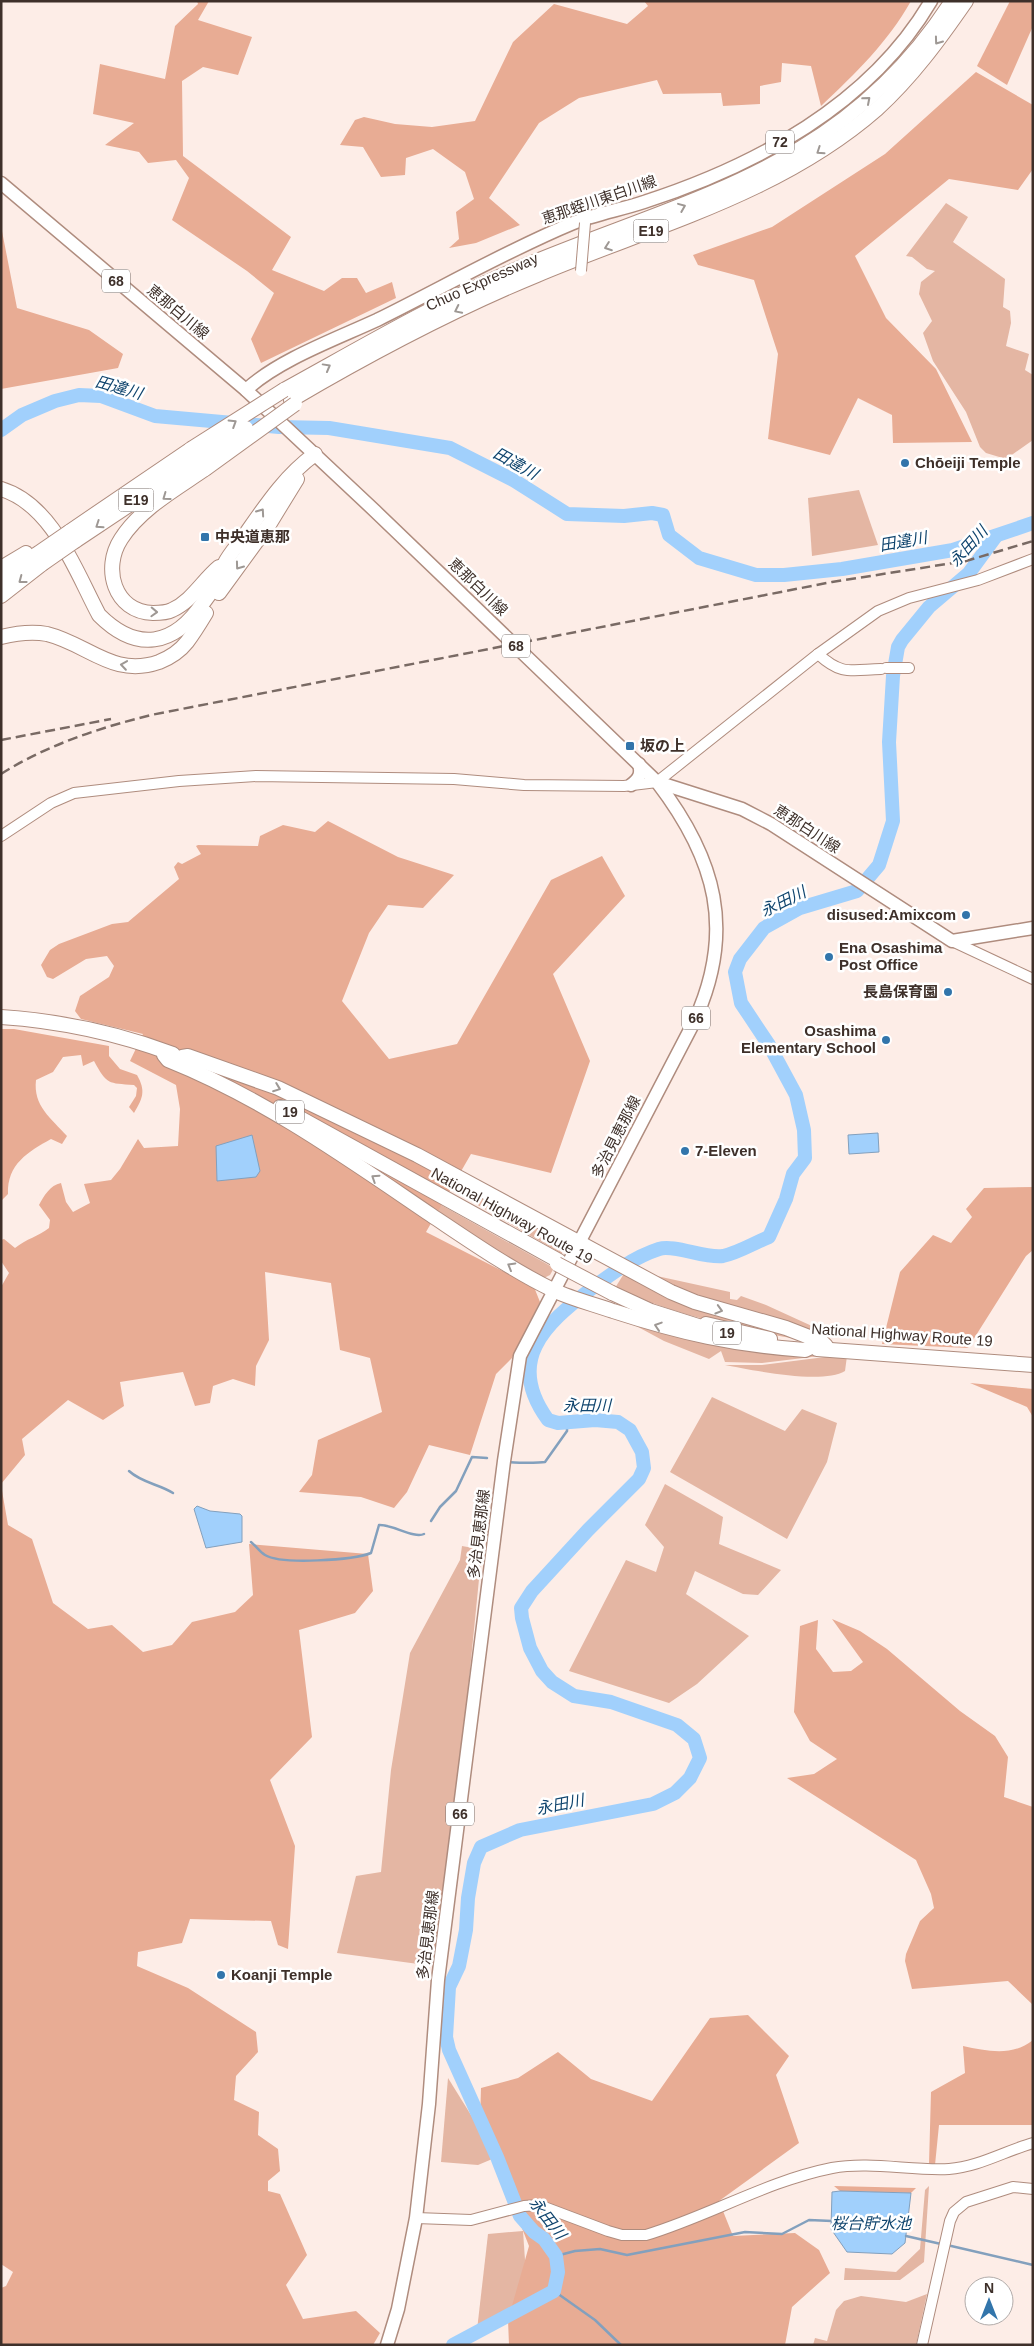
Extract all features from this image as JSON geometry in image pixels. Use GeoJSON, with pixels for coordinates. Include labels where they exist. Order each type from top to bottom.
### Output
{"type":"FeatureCollection","features":[{"type":"Feature","properties":{"kind":"highway","name":"Chuo Expressway"},"geometry":{"type":"LineString","coordinates":[[70,533],[198,459],[290,398],[438,306],[501,276],[698,200],[799,151],[850,115],[885,84],[921,44],[952,1]]}},
{"type":"Feature","properties":{"kind":"highway","name":"Chuo Expressway"},"geometry":{"type":"LineString","coordinates":[[290,398],[481,298],[703,210],[805,161],[858,124],[894,92],[931,51],[966,1]]}},
{"type":"Feature","properties":{"kind":"highway"},"geometry":{"type":"LineString","coordinates":[[290,398],[198,459],[125,534],[113,553],[112,580],[120,597],[130,606],[140,611],[161,613],[172,610],[184,602],[225,562],[275,492],[298,467],[315,454]]}},
{"type":"Feature","properties":{"kind":"highway"},"geometry":{"type":"LineString","coordinates":[[1,637],[26,632],[47,634],[117,665],[147,666],[178,652],[270,523],[290,488],[315,454]]}},
{"type":"Feature","properties":{"kind":"highway","name":"Chuo Expressway"},"geometry":{"type":"LineString","coordinates":[[1,582],[150,476],[198,459]]}},
{"type":"Feature","properties":{"kind":"highway"},"geometry":{"type":"LineString","coordinates":[[1,489],[17,494],[50,523],[99,615],[109,625],[133,638],[146,640],[164,638],[183,627],[193,618],[211,592],[220,578],[225,562]]}},
{"type":"Feature","properties":{"kind":"highway"},"geometry":{"type":"LineString","coordinates":[[1,498],[24,508],[42,525],[92,617],[111,636],[126,644],[159,647],[177,641],[193,632]]}},
{"type":"Feature","properties":{"kind":"highway","name":"Chuo Expressway"},"geometry":{"type":"LineString","coordinates":[[1,596],[38,556]]}},
{"type":"Feature","properties":{"kind":"highway"},"geometry":{"type":"LineString","coordinates":[[1,568],[38,556]]}},
{"type":"Feature","properties":{"kind":"highway","name":"National Highway Route 19"},"geometry":{"type":"LineString","coordinates":[[1,1017],[48,1021],[96,1029],[126,1037],[182,1057],[246,1088],[558,1263]]}},
{"type":"Feature","properties":{"kind":"highway","name":"National Highway Route 19"},"geometry":{"type":"LineString","coordinates":[[1,1021],[48,1025],[94,1033],[164,1055],[262,1101],[558,1263],[651,1311],[712,1330],[764,1342],[809,1348],[1033,1361]]}},
{"type":"Feature","properties":{"kind":"highway"},"geometry":{"type":"LineString","coordinates":[[164,1055],[168,1060],[228,1087],[269,1109],[488,1252],[553,1290],[668,1329],[705,1338],[774,1348],[805,1350],[809,1348]]}},
{"type":"Feature","properties":{"kind":"highway"},"geometry":{"type":"LineString","coordinates":[[182,1057],[188,1056],[278,1088],[417,1155],[622,1267],[695,1302],[786,1328],[822,1342],[826,1346]]}},
{"type":"Feature","properties":{"kind":"highway","name":"National Highway Route 19"},"geometry":{"type":"LineString","coordinates":[[613,1291],[666,1312],[729,1330],[796,1343],[847,1350]]}},
{"type":"Feature","properties":{"kind":"highway","name":"National Highway Route 19"},"geometry":{"type":"LineString","coordinates":[[878,1351],[1033,1365]]}},
{"type":"Feature","properties":{"kind":"main road","name":"恵那蛭川東白川線"},"geometry":{"type":"LineString","coordinates":[[246,390],[262,376],[286,363],[395,311],[531,241],[691,184],[744,161],[803,129],[829,112],[866,82],[901,45],[931,1]]}},
{"type":"Feature","properties":{"kind":"main road","name":"恵那白川線"},"geometry":{"type":"LineString","coordinates":[[1,183],[279,420],[657,782],[742,809],[772,824],[861,884],[952,941]]}},
{"type":"Feature","properties":{"kind":"main road"},"geometry":{"type":"LineString","coordinates":[[631,785],[638,779],[640,774],[639,764]]}},
{"type":"Feature","properties":{"kind":"main road","name":"多治見恵那線"},"geometry":{"type":"LineString","coordinates":[[387,2345],[398,2309],[416,2218],[429,2104],[438,1980],[515,1380],[520,1356],[553,1290],[641,1126],[707,994],[715,959],[717,936],[715,906],[707,868],[682,818],[657,782]]}},
{"type":"Feature","properties":{"kind":"main road"},"geometry":{"type":"LineString","coordinates":[[682,818],[686,805],[694,798],[701,796]]}},
{"type":"Feature","properties":{"kind":"main road"},"geometry":{"type":"LineString","coordinates":[[952,941],[1033,928]]}},
{"type":"Feature","properties":{"kind":"street"},"geometry":{"type":"LineString","coordinates":[[582,273],[586,221]]}},
{"type":"Feature","properties":{"kind":"street"},"geometry":{"type":"LineString","coordinates":[[1,836],[51,803],[74,793],[179,781],[256,776],[454,779],[524,785],[631,785],[657,782],[818,654],[878,611],[903,600],[966,584],[1033,559]]}},
{"type":"Feature","properties":{"kind":"street"},"geometry":{"type":"LineString","coordinates":[[818,654],[831,666],[843,671],[908,668]]}},
{"type":"Feature","properties":{"kind":"street"},"geometry":{"type":"LineString","coordinates":[[952,941],[1033,979]]}},
{"type":"Feature","properties":{"kind":"street"},"geometry":{"type":"LineString","coordinates":[[416,2218],[471,2220],[524,2206],[539,2205],[600,2229],[622,2235],[646,2235],[794,2179],[830,2168],[848,2166],[897,2169],[952,2168],[971,2165],[1033,2143]]}},
{"type":"Feature","properties":{"kind":"street"},"geometry":{"type":"LineString","coordinates":[[922,2345],[954,2212],[966,2202],[1013,2187],[1033,2189]]}},
{"type":"Feature","properties":{"kind":"shaded area"},"geometry":{"type":"Polygon","coordinates":[[[197,1],[209,1],[198,20],[252,37],[238,75],[203,67],[182,81],[183,156],[291,237],[272,270],[324,291],[342,278],[357,278],[366,293],[392,282],[396,298],[261,363],[251,339],[274,293],[247,271],[172,220],[189,178],[176,160],[148,163],[139,152],[105,145],[134,123],[93,114],[100,64],[165,79],[175,26],[198,4],[197,1]]]}},
{"type":"Feature","properties":{"kind":"shaded area"},"geometry":{"type":"Polygon","coordinates":[[[644,1],[911,1],[881,44],[858,70],[821,106],[811,66],[782,63],[781,82],[760,86],[760,104],[723,106],[721,93],[663,94],[657,80],[579,98],[539,123],[489,198],[520,225],[476,243],[449,248],[459,239],[456,212],[474,199],[465,172],[433,149],[406,158],[405,175],[381,177],[363,147],[340,145],[355,120],[364,117],[395,124],[432,127],[475,121],[513,42],[554,4],[627,24],[648,6],[644,1]]]}},
{"type":"Feature","properties":{"kind":"shaded area"},"geometry":{"type":"Polygon","coordinates":[[[1010,1],[1033,1],[1033,26],[1007,85],[977,66],[1010,1]]]}},
{"type":"Feature","properties":{"kind":"shaded area"},"geometry":{"type":"Polygon","coordinates":[[[976,72],[1033,105],[1033,169],[1018,190],[949,179],[855,256],[886,318],[936,369],[972,442],[893,443],[892,415],[858,398],[830,455],[768,439],[778,354],[754,280],[698,265],[693,255],[772,227],[885,154],[976,72]]]}},
{"type":"Feature","properties":{"kind":"shaded area"},"geometry":{"type":"Polygon","coordinates":[[[946,203],[968,217],[953,242],[1005,279],[1003,307],[1010,311],[1011,323],[1006,346],[1029,354],[1025,370],[1033,375],[1033,440],[1006,459],[986,453],[980,447],[966,412],[933,361],[923,333],[932,321],[919,294],[921,282],[935,271],[927,269],[912,257],[906,256],[946,203]]]}},
{"type":"Feature","properties":{"kind":"shaded area"},"geometry":{"type":"Polygon","coordinates":[[[1,226],[17,308],[89,330],[123,354],[118,368],[1,389],[1,226]]]}},
{"type":"Feature","properties":{"kind":"shaded area"},"geometry":{"type":"Polygon","coordinates":[[[859,490],[878,545],[812,556],[808,498],[859,490]]]}},
{"type":"Feature","properties":{"kind":"shaded area"},"geometry":{"type":"Polygon","coordinates":[[[328,821],[398,857],[454,875],[423,908],[388,905],[369,933],[342,1001],[389,1059],[457,1044],[551,880],[602,856],[625,896],[553,974],[590,1061],[551,1173],[471,1154],[426,1232],[534,1287],[540,1302],[512,1358],[496,1374],[470,1455],[429,1445],[407,1492],[394,1508],[361,1497],[299,1492],[312,1475],[318,1440],[382,1412],[370,1358],[340,1350],[331,1283],[265,1272],[269,1340],[256,1366],[255,1386],[233,1379],[213,1386],[210,1403],[195,1406],[183,1372],[120,1382],[124,1406],[103,1420],[68,1400],[22,1439],[25,1455],[1,1484],[1,1287],[9,1273],[1,1261],[1,1240],[4,1239],[15,1248],[49,1228],[50,1220],[39,1205],[48,1191],[57,1184],[61,1183],[66,1202],[73,1212],[90,1203],[84,1184],[111,1180],[138,1139],[144,1148],[178,1146],[180,1109],[176,1085],[130,1061],[143,1034],[81,1019],[75,1011],[80,996],[109,977],[114,966],[107,956],[86,959],[53,979],[47,977],[41,965],[50,950],[59,944],[112,924],[128,922],[179,879],[174,867],[178,862],[182,864],[201,854],[196,846],[258,846],[260,836],[283,825],[315,832],[328,821]]]}},
{"type":"Feature","properties":{"kind":"shaded area"},"geometry":{"type":"Polygon","coordinates":[[[1,1029],[14,1029],[109,1046],[109,1056],[120,1069],[137,1075],[142,1086],[142,1094],[140,1103],[134,1113],[129,1107],[136,1096],[137,1088],[134,1085],[109,1081],[102,1075],[94,1061],[83,1066],[81,1055],[63,1057],[53,1072],[36,1080],[36,1089],[37,1097],[44,1111],[67,1136],[62,1144],[51,1139],[20,1160],[11,1175],[8,1194],[1,1201],[1,1029]]]}},
{"type":"Feature","properties":{"kind":"shaded area"},"geometry":{"type":"Polygon","coordinates":[[[312,1133],[554,1268],[550,1275],[542,1279],[312,1133]]]}},
{"type":"Feature","properties":{"kind":"shaded area"},"geometry":{"type":"Polygon","coordinates":[[[410,1156],[563,1241],[562,1254],[431,1178],[410,1156]]]}},
{"type":"Feature","properties":{"kind":"shaded area"},"geometry":{"type":"Polygon","coordinates":[[[1033,1187],[1033,1250],[1026,1256],[968,1348],[882,1344],[900,1272],[933,1235],[951,1243],[972,1217],[966,1209],[984,1188],[1033,1187]]]}},
{"type":"Feature","properties":{"kind":"shaded area"},"geometry":{"type":"Polygon","coordinates":[[[634,1271],[730,1292],[730,1299],[737,1300],[741,1296],[766,1305],[825,1332],[831,1342],[709,1304],[634,1271]]]}},
{"type":"Feature","properties":{"kind":"shaded area"},"geometry":{"type":"Polygon","coordinates":[[[625,1272],[805,1340],[708,1320],[638,1298],[615,1288],[625,1272]]]}},
{"type":"Feature","properties":{"kind":"shaded area"},"geometry":{"type":"Polygon","coordinates":[[[627,1321],[828,1355],[762,1363],[725,1362],[721,1351],[709,1359],[664,1341],[627,1321]]]}},
{"type":"Feature","properties":{"kind":"shaded area"},"geometry":{"type":"Polygon","coordinates":[[[847,1356],[845,1371],[820,1377],[786,1375],[725,1365],[762,1365],[847,1356]]]}},
{"type":"Feature","properties":{"kind":"shaded area"},"geometry":{"type":"Polygon","coordinates":[[[970,1383],[1033,1389],[1033,1417],[1027,1407],[970,1383]]]}},
{"type":"Feature","properties":{"kind":"shaded area"},"geometry":{"type":"Polygon","coordinates":[[[712,1397],[785,1431],[802,1409],[837,1423],[827,1462],[787,1539],[670,1472],[712,1397]]]}},
{"type":"Feature","properties":{"kind":"shaded area"},"geometry":{"type":"Polygon","coordinates":[[[665,1484],[723,1517],[719,1544],[781,1570],[758,1595],[743,1594],[695,1571],[686,1594],[749,1636],[697,1684],[669,1703],[569,1671],[626,1560],[656,1572],[664,1547],[645,1525],[665,1484]]]}},
{"type":"Feature","properties":{"kind":"shaded area"},"geometry":{"type":"Polygon","coordinates":[[[1,1485],[8,1525],[32,1539],[53,1603],[88,1629],[112,1625],[143,1652],[172,1645],[192,1622],[235,1612],[253,1595],[249,1544],[368,1554],[373,1591],[355,1613],[299,1630],[312,1737],[270,1780],[295,1846],[288,1949],[278,1945],[271,1921],[190,1919],[182,1943],[138,1952],[137,1966],[188,1988],[256,2032],[258,2052],[236,2076],[234,2100],[259,2112],[258,2135],[278,2149],[280,2171],[268,2181],[268,2191],[280,2194],[307,2255],[286,2285],[303,2319],[356,2311],[380,2333],[373,2345],[1,2345],[1,2288],[6,2286],[13,2272],[1,2264],[1,1485]]]}},
{"type":"Feature","properties":{"kind":"shaded area"},"geometry":{"type":"Polygon","coordinates":[[[462,1546],[473,1548],[481,1559],[457,1801],[433,1966],[337,1953],[356,1876],[381,1872],[391,1770],[410,1653],[460,1560],[462,1546]]]}},
{"type":"Feature","properties":{"kind":"shaded area"},"geometry":{"type":"Polygon","coordinates":[[[832,1619],[860,1631],[887,1649],[960,1711],[995,1736],[1008,1757],[1004,1797],[1033,1807],[1033,2005],[1008,1981],[912,1989],[905,1961],[906,1954],[920,1921],[934,1908],[931,1894],[916,1860],[787,1778],[814,1774],[837,1759],[810,1741],[794,1712],[800,1626],[818,1620],[816,1649],[833,1672],[851,1671],[863,1662],[832,1619]]]}},
{"type":"Feature","properties":{"kind":"shaded area"},"geometry":{"type":"Polygon","coordinates":[[[748,2015],[789,2056],[776,2075],[799,2143],[719,2201],[733,2236],[795,2233],[819,2250],[830,2273],[792,2307],[785,2345],[509,2345],[508,2320],[529,2246],[480,2122],[481,2088],[518,2078],[558,2052],[591,2079],[652,2101],[710,2018],[748,2015]]]}},
{"type":"Feature","properties":{"kind":"shaded area"},"geometry":{"type":"Polygon","coordinates":[[[1033,2040],[1033,2125],[939,2125],[935,2165],[929,2164],[931,2092],[965,2073],[963,2046],[990,2051],[1008,2051],[1017,2049],[1033,2040]]]}},
{"type":"Feature","properties":{"kind":"shaded area"},"geometry":{"type":"Polygon","coordinates":[[[448,2078],[497,2157],[478,2165],[441,2162],[448,2078]]]}},
{"type":"Feature","properties":{"kind":"shaded area"},"geometry":{"type":"Polygon","coordinates":[[[834,2186],[916,2188],[911,2193],[840,2191],[834,2186]]]}},
{"type":"Feature","properties":{"kind":"shaded area"},"geometry":{"type":"Polygon","coordinates":[[[929,2186],[924,2262],[900,2280],[844,2280],[845,2268],[896,2272],[920,2249],[925,2190],[929,2186]]]}},
{"type":"Feature","properties":{"kind":"shaded area"},"geometry":{"type":"Polygon","coordinates":[[[523,2231],[525,2260],[523,2308],[477,2330],[488,2234],[523,2231]]]}},
{"type":"Feature","properties":{"kind":"shaded area"},"geometry":{"type":"Polygon","coordinates":[[[927,2294],[916,2345],[813,2345],[815,2338],[827,2341],[836,2310],[844,2301],[861,2296],[906,2302],[927,2294]]]}},
{"type":"Feature","properties":{"kind":"water"},"geometry":{"type":"Polygon","coordinates":[[[878,1133],[879,1152],[849,1154],[848,1135],[878,1133]]]}},
{"type":"Feature","properties":{"kind":"water"},"geometry":{"type":"Polygon","coordinates":[[[252,1135],[260,1171],[256,1177],[217,1181],[216,1146],[252,1135]]]}},
{"type":"Feature","properties":{"kind":"water"},"geometry":{"type":"Polygon","coordinates":[[[197,1506],[210,1511],[240,1514],[242,1516],[242,1542],[206,1548],[194,1509],[197,1506]]]}},
{"type":"Feature","properties":{"kind":"water","name":"桜台貯水池"},"geometry":{"type":"Polygon","coordinates":[[[832,2192],[911,2193],[905,2243],[892,2254],[847,2252],[831,2229],[832,2192]]]}},
{"type":"Feature","properties":{"kind":"waterway","name":"田違川"},"geometry":{"type":"LineString","coordinates":[[1,430],[22,415],[55,401],[79,395],[101,396],[155,416],[279,427],[329,428],[450,448],[515,481],[567,514],[624,516],[652,513],[663,515],[669,535],[699,558],[756,575],[784,575],[842,569],[953,550],[1033,523]]}},
{"type":"Feature","properties":{"kind":"waterway","name":"永田川"},"geometry":{"type":"LineString","coordinates":[[453,2345],[554,2291],[558,2272],[556,2256],[544,2239],[534,2232],[520,2216],[497,2157],[449,2050],[446,2037],[449,1987],[459,1966],[466,1930],[468,1898],[474,1863],[481,1847],[520,1830],[653,1804],[675,1793],[690,1778],[700,1758],[694,1739],[677,1725],[611,1702],[574,1696],[552,1682],[542,1671],[530,1648],[521,1608],[532,1591],[588,1530],[639,1479],[644,1468],[642,1452],[630,1430],[618,1422],[595,1420],[558,1423],[548,1420],[536,1399],[530,1380],[530,1362],[536,1346],[545,1331],[558,1316],[623,1266],[665,1248],[716,1256],[729,1255],[769,1237],[786,1199],[793,1174],[805,1158],[804,1130],[796,1095],[769,1045],[741,1003],[735,972],[740,959],[764,928],[800,908],[857,891],[879,865],[893,821],[889,742],[893,676],[898,647],[929,607],[969,573],[996,536]]}},
{"type":"Feature","properties":{"kind":"waterway"},"geometry":{"type":"LineString","coordinates":[[509,1462],[545,1462],[567,1431],[567,1423]]}},
{"type":"Feature","properties":{"kind":"waterway"},"geometry":{"type":"LineString","coordinates":[[431,1521],[440,1507],[456,1491],[472,1457],[487,1458]]}},
{"type":"Feature","properties":{"kind":"waterway"},"geometry":{"type":"LineString","coordinates":[[129,1471],[139,1478],[173,1493]]}},
{"type":"Feature","properties":{"kind":"waterway"},"geometry":{"type":"LineString","coordinates":[[251,1542],[265,1555],[273,1558],[301,1561],[350,1558],[371,1553],[379,1525],[415,1535],[424,1534]]}},
{"type":"Feature","properties":{"kind":"waterway"},"geometry":{"type":"LineString","coordinates":[[556,2256],[575,2251],[600,2249],[627,2255],[745,2232],[782,2234],[809,2220],[832,2221]]}},
{"type":"Feature","properties":{"kind":"waterway"},"geometry":{"type":"LineString","coordinates":[[906,2236],[941,2244]]}},
{"type":"Feature","properties":{"kind":"waterway"},"geometry":{"type":"LineString","coordinates":[[947,2245],[1033,2265]]}},
{"type":"Feature","properties":{"kind":"waterway"},"geometry":{"type":"LineString","coordinates":[[554,2291],[595,2320],[621,2345]]}},
{"type":"Feature","properties":{"kind":"railway"},"geometry":{"type":"LineString","coordinates":[[1,774],[37,754],[74,738],[151,715],[832,582],[966,561],[1033,541]]}},
{"type":"Feature","properties":{"kind":"railway"},"geometry":{"type":"LineString","coordinates":[[1,740],[111,719]]}},
{"type":"Feature","properties":{"kind":"place","name":"Chōeiji Temple"},"geometry":{"type":"Point","coordinates":[905,463]}},
{"type":"Feature","properties":{"kind":"place","name":"中央道恵那"},"geometry":{"type":"Point","coordinates":[205,537]}},
{"type":"Feature","properties":{"kind":"place","name":"坂の上"},"geometry":{"type":"Point","coordinates":[630,746]}},
{"type":"Feature","properties":{"kind":"place","name":"disused:Amixcom"},"geometry":{"type":"Point","coordinates":[966,915]}},
{"type":"Feature","properties":{"kind":"place","name":"Ena Osashima Post Office"},"geometry":{"type":"Point","coordinates":[829,957]}},
{"type":"Feature","properties":{"kind":"place","name":"長島保育園"},"geometry":{"type":"Point","coordinates":[948,992]}},
{"type":"Feature","properties":{"kind":"place","name":"Osashima Elementary School"},"geometry":{"type":"Point","coordinates":[886,1040]}},
{"type":"Feature","properties":{"kind":"place","name":"7-Eleven"},"geometry":{"type":"Point","coordinates":[685,1151]}},
{"type":"Feature","properties":{"kind":"place","name":"Koanji Temple"},"geometry":{"type":"Point","coordinates":[221,1975]}}]}
